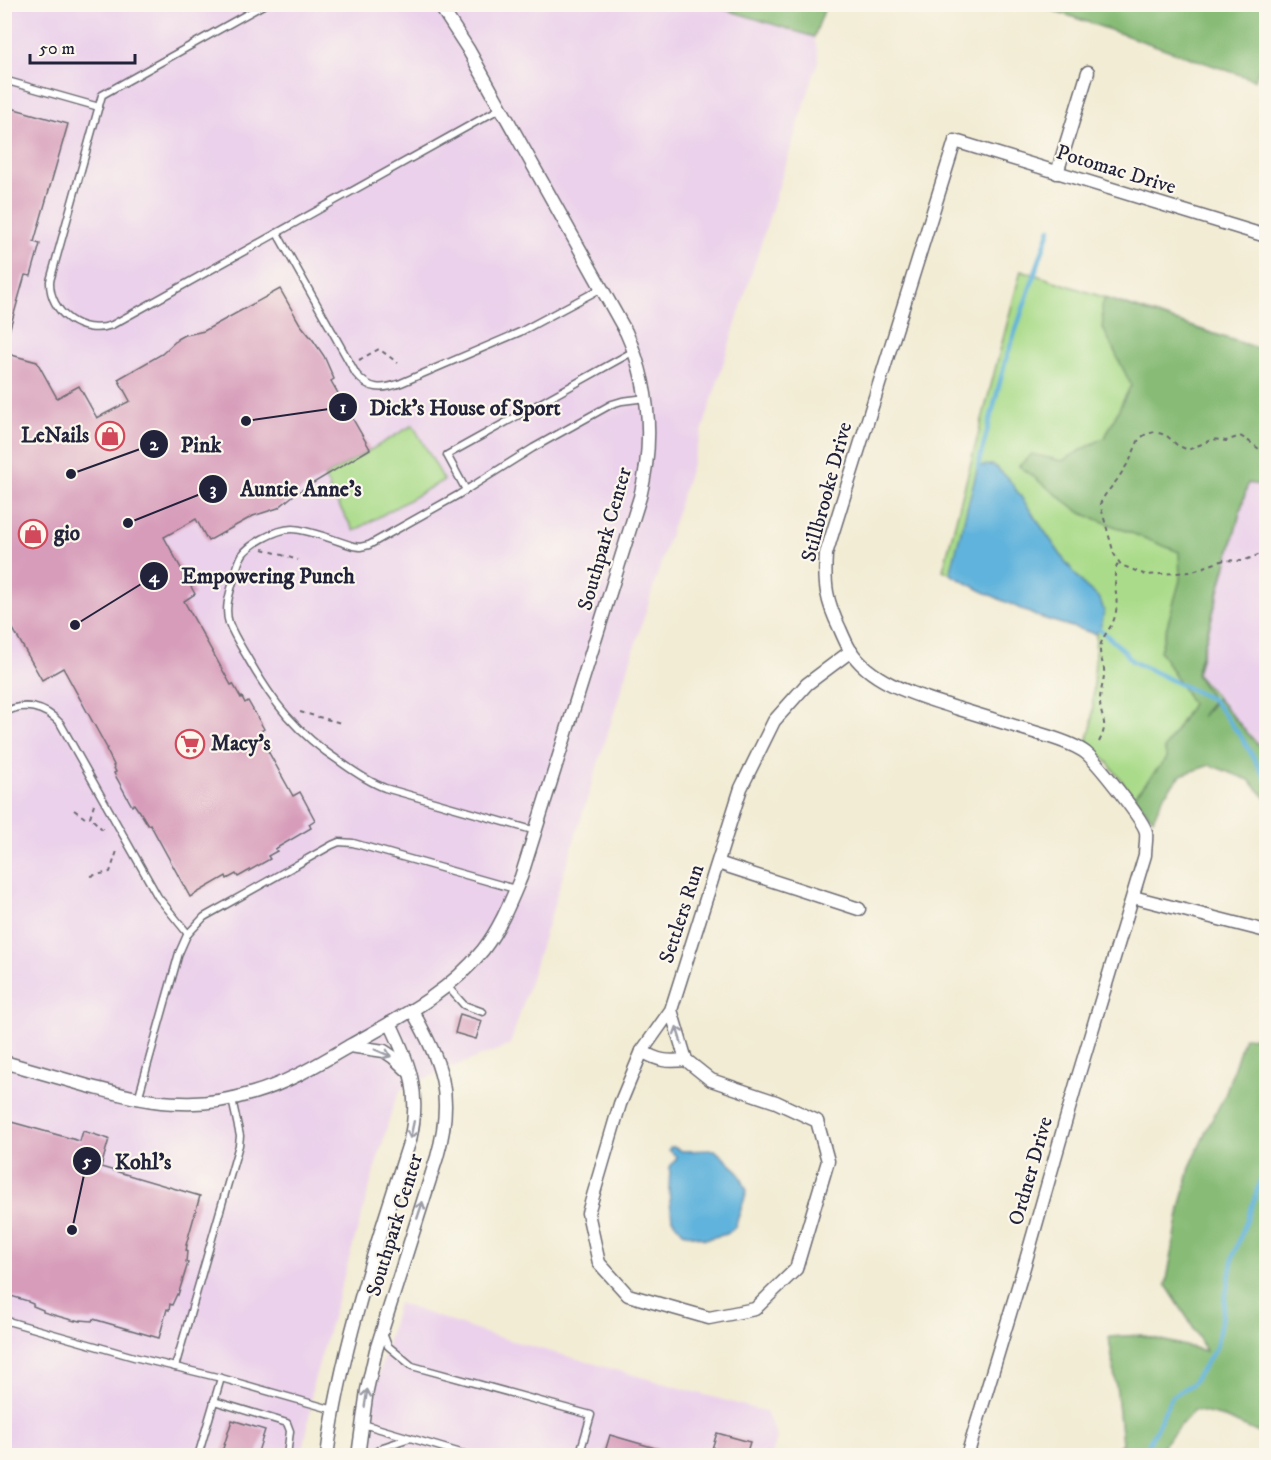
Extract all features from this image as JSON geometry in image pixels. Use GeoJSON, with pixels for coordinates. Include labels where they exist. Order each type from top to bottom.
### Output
{"type":"FeatureCollection","features":[{"type":"Feature","properties":{"kind":"street","name":"Southpark Center"},"geometry":{"type":"LineString","coordinates":[[4,1062],[138,1099],[159,1102],[188,1103],[232,1099],[255,1093],[283,1082],[350,1046],[426,1002],[447,986],[488,943],[499,927],[516,889],[527,861],[640,497],[648,453],[646,398],[634,351],[626,332],[459,33],[440,4]]}},
{"type":"Feature","properties":{"kind":"street"},"geometry":{"type":"LineString","coordinates":[[1058,173],[1088,72]]}},
{"type":"Feature","properties":{"kind":"street","name":"Potomac Drive"},"geometry":{"type":"LineString","coordinates":[[955,141],[1266,236]]}},
{"type":"Feature","properties":{"kind":"street","name":"Stillbrooke Drive"},"geometry":{"type":"LineString","coordinates":[[955,141],[826,554],[824,579],[828,599],[833,616],[851,651],[867,669],[887,682],[910,693],[1064,742],[1086,753],[1122,795],[1146,831],[1145,855],[1132,897]]}},
{"type":"Feature","properties":{"kind":"street","name":"Settlers Run"},"geometry":{"type":"LineString","coordinates":[[686,1060],[711,1080],[776,1102],[817,1121],[828,1161],[796,1269],[755,1309],[709,1318],[628,1295],[599,1263],[588,1213],[620,1104],[642,1051],[671,1010],[741,788],[774,721],[807,684],[851,651]]}},
{"type":"Feature","properties":{"kind":"street"},"geometry":{"type":"LineString","coordinates":[[718,863],[859,909]]}},
{"type":"Feature","properties":{"kind":"street"},"geometry":{"type":"LineString","coordinates":[[1132,897],[1266,932]]}},
{"type":"Feature","properties":{"kind":"street","name":"Ordner Drive"},"geometry":{"type":"LineString","coordinates":[[967,1455],[1132,897]]}},
{"type":"Feature","properties":{"kind":"street","name":"Southpark Center"},"geometry":{"type":"LineString","coordinates":[[357,1455],[369,1382],[382,1330],[437,1157],[445,1121],[445,1097],[440,1068],[430,1042],[412,1010]]}},
{"type":"Feature","properties":{"kind":"street"},"geometry":{"type":"LineString","coordinates":[[642,1051],[654,1059],[663,1061],[686,1060],[671,1010]]}},
{"type":"Feature","properties":{"kind":"street","name":"Southpark Center"},"geometry":{"type":"LineString","coordinates":[[327,1455],[342,1367],[412,1132],[416,1108],[409,1065],[390,1023]]}},
{"type":"Feature","properties":{"kind":"street"},"geometry":{"type":"LineString","coordinates":[[350,1046],[384,1051],[410,1073]]}},
{"type":"Feature","properties":{"kind":"lane"},"geometry":{"type":"LineString","coordinates":[[265,4],[102,95],[50,281],[52,300],[65,317],[80,324],[98,328],[112,325],[501,108]]}},
{"type":"Feature","properties":{"kind":"lane"},"geometry":{"type":"LineString","coordinates":[[4,80],[99,107]]}},
{"type":"Feature","properties":{"kind":"lane"},"geometry":{"type":"LineString","coordinates":[[277,233],[356,374],[364,382],[381,388],[401,383],[520,332],[602,287]]}},
{"type":"Feature","properties":{"kind":"lane"},"geometry":{"type":"LineString","coordinates":[[466,490],[447,455],[634,351]]}},
{"type":"Feature","properties":{"kind":"lane"},"geometry":{"type":"LineString","coordinates":[[536,831],[385,788],[341,763],[306,737],[275,703],[255,670],[228,620],[228,600],[242,555],[251,546],[271,534],[292,529],[353,546],[369,545],[612,404],[646,398]]}},
{"type":"Feature","properties":{"kind":"lane"},"geometry":{"type":"LineString","coordinates":[[4,713],[19,706],[30,707],[49,714],[60,723],[158,897],[188,934]]}},
{"type":"Feature","properties":{"kind":"lane"},"geometry":{"type":"LineString","coordinates":[[138,1099],[181,947],[188,934],[204,917],[314,855],[339,842],[359,844],[516,889]]}},
{"type":"Feature","properties":{"kind":"lane"},"geometry":{"type":"LineString","coordinates":[[447,986],[464,1005],[483,1012]]}},
{"type":"Feature","properties":{"kind":"lane"},"geometry":{"type":"LineString","coordinates":[[175,1367],[239,1145],[240,1136],[232,1099]]}},
{"type":"Feature","properties":{"kind":"lane"},"geometry":{"type":"LineString","coordinates":[[4,1320],[114,1352],[221,1378],[334,1410]]}},
{"type":"Feature","properties":{"kind":"lane"},"geometry":{"type":"LineString","coordinates":[[382,1330],[387,1346],[412,1366],[591,1415],[579,1455]]}},
{"type":"Feature","properties":{"kind":"lane"},"geometry":{"type":"LineString","coordinates":[[198,1455],[221,1378]]}},
{"type":"Feature","properties":{"kind":"lane"},"geometry":{"type":"LineString","coordinates":[[214,1401],[287,1423],[290,1431],[287,1455]]}},
{"type":"Feature","properties":{"kind":"lane"},"geometry":{"type":"LineString","coordinates":[[362,1424],[471,1455]]}},
{"type":"Feature","properties":{"kind":"lane"},"geometry":{"type":"LineString","coordinates":[[370,1455],[383,1447],[410,1438]]}},
{"type":"Feature","properties":{"kind":"path"},"geometry":{"type":"LineString","coordinates":[[359,360],[379,349],[398,363]]}},
{"type":"Feature","properties":{"kind":"path"},"geometry":{"type":"LineString","coordinates":[[1266,454],[1240,436],[1226,441],[1213,439],[1188,450],[1176,445],[1166,435],[1155,432],[1146,434],[1139,439],[1130,460],[1100,504],[1114,554],[1121,565],[1146,575],[1190,572],[1224,560],[1243,561],[1258,555],[1266,548]]}},
{"type":"Feature","properties":{"kind":"path"},"geometry":{"type":"LineString","coordinates":[[260,549],[298,560]]}},
{"type":"Feature","properties":{"kind":"path"},"geometry":{"type":"LineString","coordinates":[[1099,742],[1105,731],[1100,703],[1104,669],[1100,651],[1103,639],[1115,617],[1117,604],[1115,573],[1119,561]]}},
{"type":"Feature","properties":{"kind":"path"},"geometry":{"type":"LineString","coordinates":[[300,712],[341,723]]}},
{"type":"Feature","properties":{"kind":"path"},"geometry":{"type":"LineString","coordinates":[[90,818],[95,802]]}},
{"type":"Feature","properties":{"kind":"path"},"geometry":{"type":"LineString","coordinates":[[74,810],[90,818],[104,831]]}},
{"type":"Feature","properties":{"kind":"path"},"geometry":{"type":"LineString","coordinates":[[91,876],[110,872],[119,845]]}},
{"type":"Feature","properties":{"kind":"shaded area"},"geometry":{"type":"Polygon","coordinates":[[[715,4],[814,37],[819,58],[510,1045],[401,1089],[393,1106],[313,1384],[302,1455],[5,1456],[5,5],[715,4]]]}},
{"type":"Feature","properties":{"kind":"shaded area"},"geometry":{"type":"Polygon","coordinates":[[[1248,482],[1266,486],[1266,754],[1196,675],[1248,482]]]}},
{"type":"Feature","properties":{"kind":"shaded area"},"geometry":{"type":"Polygon","coordinates":[[[398,1303],[484,1333],[766,1412],[777,1437],[772,1456],[361,1456],[373,1397],[398,1303]]]}},
{"type":"Feature","properties":{"kind":"green space"},"geometry":{"type":"Polygon","coordinates":[[[711,5],[826,5],[814,37],[711,5]]]}},
{"type":"Feature","properties":{"kind":"green space"},"geometry":{"type":"Polygon","coordinates":[[[1038,5],[1266,5],[1266,47],[1255,80],[1038,5]]]}},
{"type":"Feature","properties":{"kind":"green space"},"geometry":{"type":"Polygon","coordinates":[[[1021,270],[1266,351],[1266,486],[1248,483],[1197,674],[1217,698],[1134,797],[1108,763],[1087,742],[1092,724],[1096,634],[1036,616],[943,570],[1021,270]]]}},
{"type":"Feature","properties":{"kind":"green space"},"geometry":{"type":"Polygon","coordinates":[[[1105,298],[1266,351],[1266,486],[1248,483],[1196,674],[1213,700],[1201,717],[1217,698],[1266,754],[1266,798],[1249,780],[1210,765],[1181,775],[1164,795],[1153,819],[1134,797],[1167,758],[1164,749],[1192,704],[1160,651],[1180,580],[1179,552],[1081,513],[1019,466],[1032,454],[1062,461],[1105,437],[1131,385],[1103,328],[1102,306],[1105,298]]]}},
{"type":"Feature","properties":{"kind":"green space"},"geometry":{"type":"Polygon","coordinates":[[[413,425],[444,480],[354,531],[324,477],[413,425]]]}},
{"type":"Feature","properties":{"kind":"green space"},"geometry":{"type":"Polygon","coordinates":[[[1244,1037],[1266,1039],[1266,1436],[1220,1416],[1194,1410],[1154,1455],[1109,1455],[1122,1443],[1109,1337],[1141,1335],[1206,1351],[1166,1285],[1190,1167],[1225,1095],[1244,1037]]]}},
{"type":"Feature","properties":{"kind":"water"},"geometry":{"type":"Polygon","coordinates":[[[993,465],[1008,478],[1084,585],[1100,599],[1104,611],[1102,623],[1096,634],[1036,616],[950,574],[978,466],[993,465]]]}},
{"type":"Feature","properties":{"kind":"water"},"geometry":{"type":"Polygon","coordinates":[[[670,1147],[682,1151],[715,1150],[738,1171],[747,1191],[735,1227],[727,1234],[705,1239],[683,1232],[672,1219],[669,1191],[670,1167],[677,1157],[669,1150],[670,1147]]]}},
{"type":"Feature","properties":{"kind":"building"},"geometry":{"type":"Polygon","coordinates":[[[4,106],[68,124],[34,242],[40,244],[31,276],[25,275],[8,335],[4,335],[4,106]]]}},
{"type":"Feature","properties":{"kind":"building"},"geometry":{"type":"Polygon","coordinates":[[[280,289],[300,324],[324,356],[334,379],[331,381],[370,449],[295,494],[278,508],[253,516],[208,541],[196,519],[164,537],[195,594],[184,601],[231,685],[233,684],[245,703],[248,701],[264,729],[261,731],[264,736],[262,737],[270,750],[268,751],[293,796],[300,792],[315,820],[309,824],[311,828],[275,849],[277,851],[268,856],[270,859],[238,877],[236,874],[227,879],[226,876],[190,897],[150,824],[148,825],[134,804],[132,806],[114,773],[116,772],[107,748],[63,668],[42,680],[4,613],[4,353],[37,362],[57,398],[79,386],[97,418],[130,401],[118,379],[162,354],[177,339],[186,334],[204,331],[280,289]]]}},
{"type":"Feature","properties":{"kind":"building"},"geometry":{"type":"Polygon","coordinates":[[[460,1014],[482,1021],[476,1039],[455,1033],[460,1014]]]}},
{"type":"Feature","properties":{"kind":"building"},"geometry":{"type":"Polygon","coordinates":[[[4,1120],[80,1141],[83,1131],[109,1139],[101,1167],[200,1196],[186,1245],[186,1262],[188,1263],[178,1295],[172,1305],[170,1304],[169,1310],[167,1309],[159,1338],[93,1319],[92,1321],[75,1321],[43,1312],[28,1301],[4,1294],[4,1120]]]}},
{"type":"Feature","properties":{"kind":"building"},"geometry":{"type":"Polygon","coordinates":[[[232,1420],[265,1430],[257,1455],[221,1455],[232,1420]]]}},
{"type":"Feature","properties":{"kind":"building"},"geometry":{"type":"Polygon","coordinates":[[[717,1433],[750,1442],[746,1455],[710,1455],[717,1433]]]}},
{"type":"Feature","properties":{"kind":"building"},"geometry":{"type":"Polygon","coordinates":[[[610,1435],[669,1452],[668,1455],[604,1455],[610,1435]]]}},
{"type":"Feature","properties":{"kind":"waterway"},"geometry":{"type":"LineString","coordinates":[[979,470],[978,466],[1006,359],[1050,229]]}},
{"type":"Feature","properties":{"kind":"waterway"},"geometry":{"type":"LineString","coordinates":[[1095,625],[1132,661],[1213,700],[1242,738],[1266,779]]}},
{"type":"Feature","properties":{"kind":"waterway"},"geometry":{"type":"LineString","coordinates":[[1143,1456],[1172,1396],[1192,1384],[1216,1348],[1233,1257],[1260,1183],[1266,1156]]}},
{"type":"Feature","properties":{"kind":"place","name":"Dick's House of Sport"},"geometry":{"type":"Point","coordinates":[246,421]}},
{"type":"Feature","properties":{"kind":"place","name":"LeNails"},"geometry":{"type":"Point","coordinates":[110,436]}},
{"type":"Feature","properties":{"kind":"place","name":"Pink"},"geometry":{"type":"Point","coordinates":[71,474]}},
{"type":"Feature","properties":{"kind":"place","name":"Auntie Anne's"},"geometry":{"type":"Point","coordinates":[128,523]}},
{"type":"Feature","properties":{"kind":"place","name":"gio"},"geometry":{"type":"Point","coordinates":[33,534]}},
{"type":"Feature","properties":{"kind":"place","name":"Empowering Punch"},"geometry":{"type":"Point","coordinates":[75,625]}},
{"type":"Feature","properties":{"kind":"place","name":"Macy's"},"geometry":{"type":"Point","coordinates":[190,744]}},
{"type":"Feature","properties":{"kind":"place","name":"Kohl's"},"geometry":{"type":"Point","coordinates":[72,1230]}}]}
